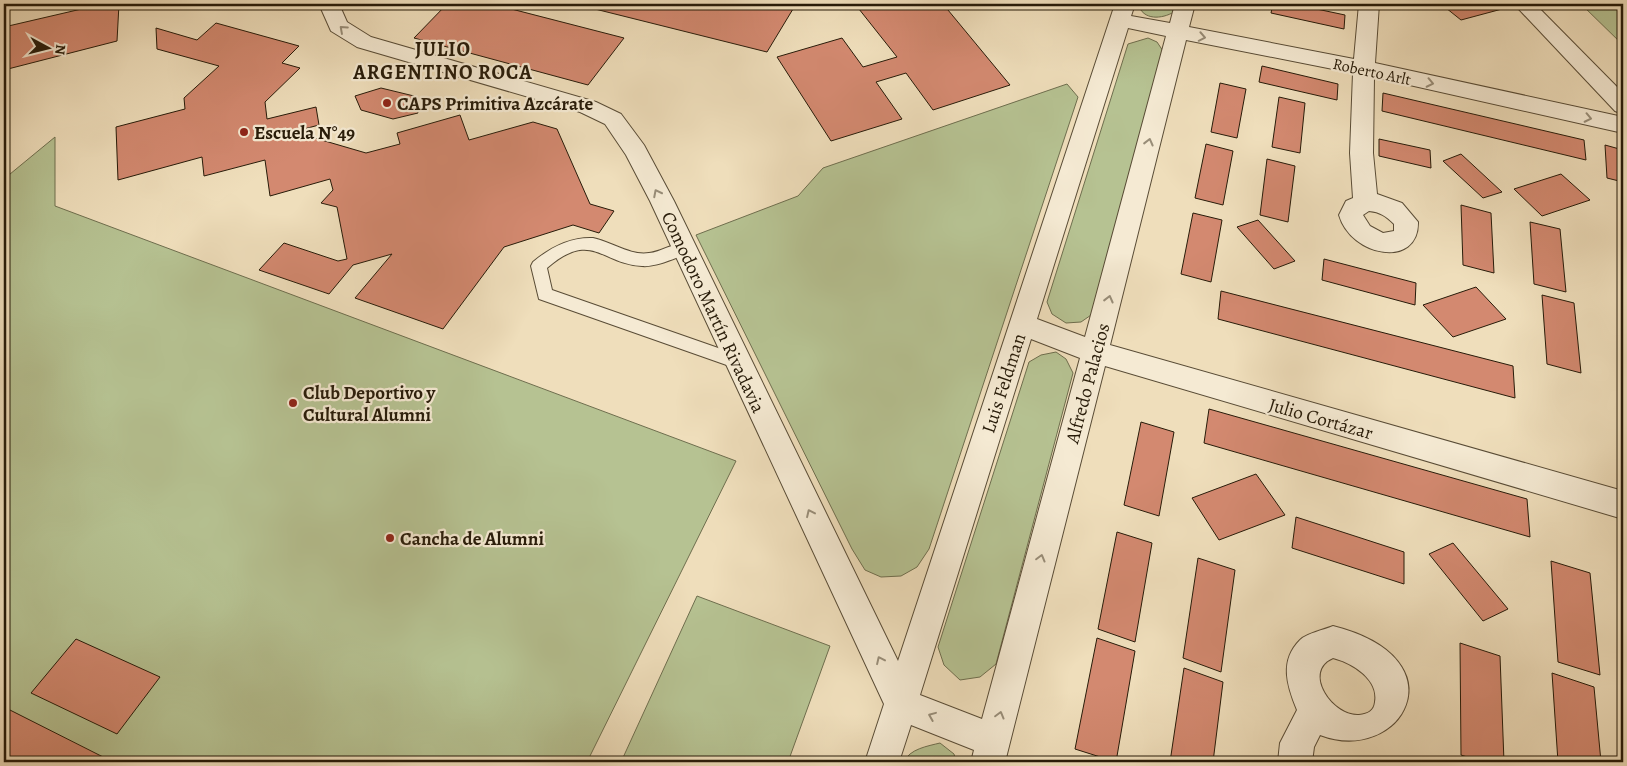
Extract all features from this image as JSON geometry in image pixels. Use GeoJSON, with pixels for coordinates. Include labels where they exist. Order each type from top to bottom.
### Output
{"type":"FeatureCollection","features":[{"type":"Feature","properties":{"kind":"street","name":"Comodoro Martín Rivadavia"},"geometry":{"type":"LineString","coordinates":[[329,4],[338,26],[364,42],[588,107],[613,119],[636,151],[684,248],[901,704]]}},
{"type":"Feature","properties":{"kind":"street","name":"Alfredo Palacios"},"geometry":{"type":"LineString","coordinates":[[991,752],[1185,4]]}},
{"type":"Feature","properties":{"kind":"street"},"geometry":{"type":"LineString","coordinates":[[1366,202],[1361,172],[1364,68],[1369,4]]}},
{"type":"Feature","properties":{"kind":"street"},"geometry":{"type":"LineString","coordinates":[[1524,4],[1623,106]]}},
{"type":"Feature","properties":{"kind":"street","name":"Roberto Arlt"},"geometry":{"type":"LineString","coordinates":[[1122,12],[1178,32],[1364,68],[1623,125]]}},
{"type":"Feature","properties":{"kind":"street","name":"Luis Feldman"},"geometry":{"type":"LineString","coordinates":[[882,762],[1122,12]]}},
{"type":"Feature","properties":{"kind":"street","name":"Julio Cortázar"},"geometry":{"type":"LineString","coordinates":[[1022,324],[1095,352],[1623,505]]}},
{"type":"Feature","properties":{"kind":"street"},"geometry":{"type":"LineString","coordinates":[[901,704],[991,752]]}},
{"type":"Feature","properties":{"kind":"street"},"geometry":{"type":"LineString","coordinates":[[1295,762],[1297,743],[1316,709]]}},
{"type":"Feature","properties":{"kind":"lane"},"geometry":{"type":"LineString","coordinates":[[684,248],[655,259],[636,259],[600,246],[581,244],[555,252],[539,266],[545,294],[738,362]]}},
{"type":"Feature","properties":{"kind":"green space"},"geometry":{"type":"Polygon","coordinates":[[[1138,4],[1176,4],[1174,12],[1164,16],[1153,17],[1140,10],[1138,4]]]}},
{"type":"Feature","properties":{"kind":"green space"},"geometry":{"type":"Polygon","coordinates":[[[1581,4],[1623,4],[1623,45],[1581,4]]]}},
{"type":"Feature","properties":{"kind":"green space"},"geometry":{"type":"Polygon","coordinates":[[[1148,38],[1157,42],[1163,51],[1094,313],[1081,322],[1066,323],[1052,314],[1047,302],[1128,44],[1148,38]]]}},
{"type":"Feature","properties":{"kind":"green space"},"geometry":{"type":"Polygon","coordinates":[[[1067,84],[1078,97],[929,549],[917,567],[901,576],[881,577],[865,570],[852,549],[696,235],[798,196],[823,168],[1067,84]]]}},
{"type":"Feature","properties":{"kind":"green space","name":"Cancha de Alumni"},"geometry":{"type":"Polygon","coordinates":[[[55,137],[55,206],[736,461],[587,762],[4,762],[4,179],[55,137]]]}},
{"type":"Feature","properties":{"kind":"green space"},"geometry":{"type":"Polygon","coordinates":[[[1056,352],[1066,359],[1073,373],[996,664],[980,677],[960,680],[944,665],[938,647],[1029,362],[1041,355],[1056,352]]]}},
{"type":"Feature","properties":{"kind":"green space"},"geometry":{"type":"Polygon","coordinates":[[[697,596],[830,646],[788,762],[621,762],[697,596]]]}},
{"type":"Feature","properties":{"kind":"green space"},"geometry":{"type":"Polygon","coordinates":[[[940,743],[954,754],[956,762],[904,762],[914,751],[940,743]]]}},
{"type":"Feature","properties":{"kind":"building"},"geometry":{"type":"Polygon","coordinates":[[[103,4],[119,4],[117,41],[4,70],[4,27],[103,4]]]}},
{"type":"Feature","properties":{"kind":"building"},"geometry":{"type":"Polygon","coordinates":[[[447,4],[492,4],[624,38],[588,85],[414,38],[447,4]]]}},
{"type":"Feature","properties":{"kind":"building"},"geometry":{"type":"Polygon","coordinates":[[[575,4],[796,4],[767,52],[575,4]]]}},
{"type":"Feature","properties":{"kind":"building"},"geometry":{"type":"Polygon","coordinates":[[[855,4],[943,4],[1010,85],[933,110],[906,73],[876,82],[902,119],[831,141],[777,57],[842,38],[863,67],[897,57],[855,4]]]}},
{"type":"Feature","properties":{"kind":"building"},"geometry":{"type":"Polygon","coordinates":[[[1273,4],[1293,4],[1345,15],[1344,29],[1271,13],[1273,4]]]}},
{"type":"Feature","properties":{"kind":"building"},"geometry":{"type":"Polygon","coordinates":[[[1441,4],[1496,4],[1502,9],[1461,20],[1441,4]]]}},
{"type":"Feature","properties":{"kind":"building"},"geometry":{"type":"Polygon","coordinates":[[[216,23],[299,46],[282,63],[300,68],[265,102],[267,119],[316,107],[319,125],[300,130],[301,134],[366,153],[400,144],[397,133],[460,115],[469,140],[533,122],[557,129],[590,204],[614,211],[599,233],[573,225],[504,247],[443,329],[355,298],[392,254],[353,265],[329,294],[259,270],[284,243],[338,261],[347,259],[337,207],[321,203],[333,190],[330,179],[270,196],[265,160],[204,176],[202,157],[118,180],[116,127],[185,109],[184,98],[219,66],[157,49],[156,28],[197,40],[216,23]]]}},
{"type":"Feature","properties":{"kind":"building"},"geometry":{"type":"Polygon","coordinates":[[[1262,66],[1338,84],[1337,100],[1259,82],[1262,66]]]}},
{"type":"Feature","properties":{"kind":"building"},"geometry":{"type":"Polygon","coordinates":[[[1220,83],[1246,89],[1237,138],[1211,132],[1220,83]]]}},
{"type":"Feature","properties":{"kind":"building","name":"CAPS Primitiva Azcárate"},"geometry":{"type":"Polygon","coordinates":[[[381,88],[414,96],[418,113],[393,119],[361,110],[355,96],[381,88]]]}},
{"type":"Feature","properties":{"kind":"building"},"geometry":{"type":"Polygon","coordinates":[[[1383,93],[1584,140],[1586,160],[1382,111],[1383,93]]]}},
{"type":"Feature","properties":{"kind":"building"},"geometry":{"type":"Polygon","coordinates":[[[1279,97],[1305,103],[1300,153],[1272,147],[1279,97]]]}},
{"type":"Feature","properties":{"kind":"building"},"geometry":{"type":"Polygon","coordinates":[[[1379,139],[1430,150],[1431,168],[1379,156],[1379,139]]]}},
{"type":"Feature","properties":{"kind":"building"},"geometry":{"type":"Polygon","coordinates":[[[1206,144],[1233,151],[1223,205],[1195,198],[1206,144]]]}},
{"type":"Feature","properties":{"kind":"building"},"geometry":{"type":"Polygon","coordinates":[[[1605,145],[1623,150],[1623,182],[1607,178],[1605,145]]]}},
{"type":"Feature","properties":{"kind":"building"},"geometry":{"type":"Polygon","coordinates":[[[1461,154],[1502,192],[1483,198],[1443,161],[1461,154]]]}},
{"type":"Feature","properties":{"kind":"building"},"geometry":{"type":"Polygon","coordinates":[[[1267,159],[1295,166],[1288,222],[1260,215],[1267,159]]]}},
{"type":"Feature","properties":{"kind":"building"},"geometry":{"type":"Polygon","coordinates":[[[1561,174],[1590,200],[1542,216],[1514,189],[1561,174]]]}},
{"type":"Feature","properties":{"kind":"building"},"geometry":{"type":"Polygon","coordinates":[[[1461,205],[1491,213],[1494,273],[1463,265],[1461,205]]]}},
{"type":"Feature","properties":{"kind":"building"},"geometry":{"type":"Polygon","coordinates":[[[1193,213],[1222,220],[1211,282],[1181,274],[1193,213]]]}},
{"type":"Feature","properties":{"kind":"building"},"geometry":{"type":"Polygon","coordinates":[[[1258,220],[1295,261],[1274,269],[1237,227],[1258,220]]]}},
{"type":"Feature","properties":{"kind":"building"},"geometry":{"type":"Polygon","coordinates":[[[1530,222],[1560,229],[1566,292],[1534,284],[1530,222]]]}},
{"type":"Feature","properties":{"kind":"building"},"geometry":{"type":"Polygon","coordinates":[[[1324,259],[1416,283],[1415,305],[1322,280],[1324,259]]]}},
{"type":"Feature","properties":{"kind":"building"},"geometry":{"type":"Polygon","coordinates":[[[1476,287],[1506,319],[1453,337],[1423,305],[1476,287]]]}},
{"type":"Feature","properties":{"kind":"building"},"geometry":{"type":"Polygon","coordinates":[[[1221,291],[1513,366],[1515,398],[1218,319],[1221,291]]]}},
{"type":"Feature","properties":{"kind":"building"},"geometry":{"type":"Polygon","coordinates":[[[1542,295],[1574,303],[1581,373],[1547,364],[1542,295]]]}},
{"type":"Feature","properties":{"kind":"building"},"geometry":{"type":"Polygon","coordinates":[[[1209,409],[1527,499],[1530,537],[1204,443],[1209,409]]]}},
{"type":"Feature","properties":{"kind":"building"},"geometry":{"type":"Polygon","coordinates":[[[1141,422],[1174,432],[1159,516],[1124,505],[1141,422]]]}},
{"type":"Feature","properties":{"kind":"building"},"geometry":{"type":"Polygon","coordinates":[[[1256,474],[1285,515],[1219,540],[1192,498],[1256,474]]]}},
{"type":"Feature","properties":{"kind":"building"},"geometry":{"type":"Polygon","coordinates":[[[1296,517],[1404,552],[1404,584],[1292,548],[1296,517]]]}},
{"type":"Feature","properties":{"kind":"building"},"geometry":{"type":"Polygon","coordinates":[[[1117,532],[1152,543],[1135,642],[1098,629],[1117,532]]]}},
{"type":"Feature","properties":{"kind":"building"},"geometry":{"type":"Polygon","coordinates":[[[1453,543],[1508,609],[1483,621],[1429,554],[1453,543]]]}},
{"type":"Feature","properties":{"kind":"building"},"geometry":{"type":"Polygon","coordinates":[[[1198,558],[1235,570],[1221,672],[1183,658],[1198,558]]]}},
{"type":"Feature","properties":{"kind":"building"},"geometry":{"type":"Polygon","coordinates":[[[1551,561],[1590,573],[1600,675],[1558,662],[1551,561]]]}},
{"type":"Feature","properties":{"kind":"building"},"geometry":{"type":"Polygon","coordinates":[[[1097,638],[1135,651],[1116,762],[1075,749],[1097,638]]]}},
{"type":"Feature","properties":{"kind":"building"},"geometry":{"type":"Polygon","coordinates":[[[76,639],[160,677],[117,734],[31,693],[76,639]]]}},
{"type":"Feature","properties":{"kind":"building"},"geometry":{"type":"Polygon","coordinates":[[[1460,643],[1500,656],[1504,762],[1483,762],[1461,755],[1460,643]]]}},
{"type":"Feature","properties":{"kind":"building"},"geometry":{"type":"Polygon","coordinates":[[[1184,668],[1223,682],[1213,762],[1170,762],[1184,668]]]}},
{"type":"Feature","properties":{"kind":"building"},"geometry":{"type":"Polygon","coordinates":[[[1552,673],[1594,687],[1601,762],[1558,762],[1552,673]]]}},
{"type":"Feature","properties":{"kind":"building"},"geometry":{"type":"Polygon","coordinates":[[[4,707],[113,762],[4,762],[4,707]]]}},
{"type":"Feature","properties":{"kind":"place","name":"CAPS Primitiva Azcárate"},"geometry":{"type":"Point","coordinates":[387,103]}},
{"type":"Feature","properties":{"kind":"place","name":"Escuela N°49"},"geometry":{"type":"Point","coordinates":[244,132]}},
{"type":"Feature","properties":{"kind":"place","name":"Club Deportivo y Cultural Alumni"},"geometry":{"type":"Point","coordinates":[293,403]}},
{"type":"Feature","properties":{"kind":"place","name":"Cancha de Alumni"},"geometry":{"type":"Point","coordinates":[390,538]}},
{"type":"Feature","properties":{"kind":"district","name":"JULIO ARGENTINO ROCA"},"geometry":{"type":"Point","coordinates":[443,60]}}]}
